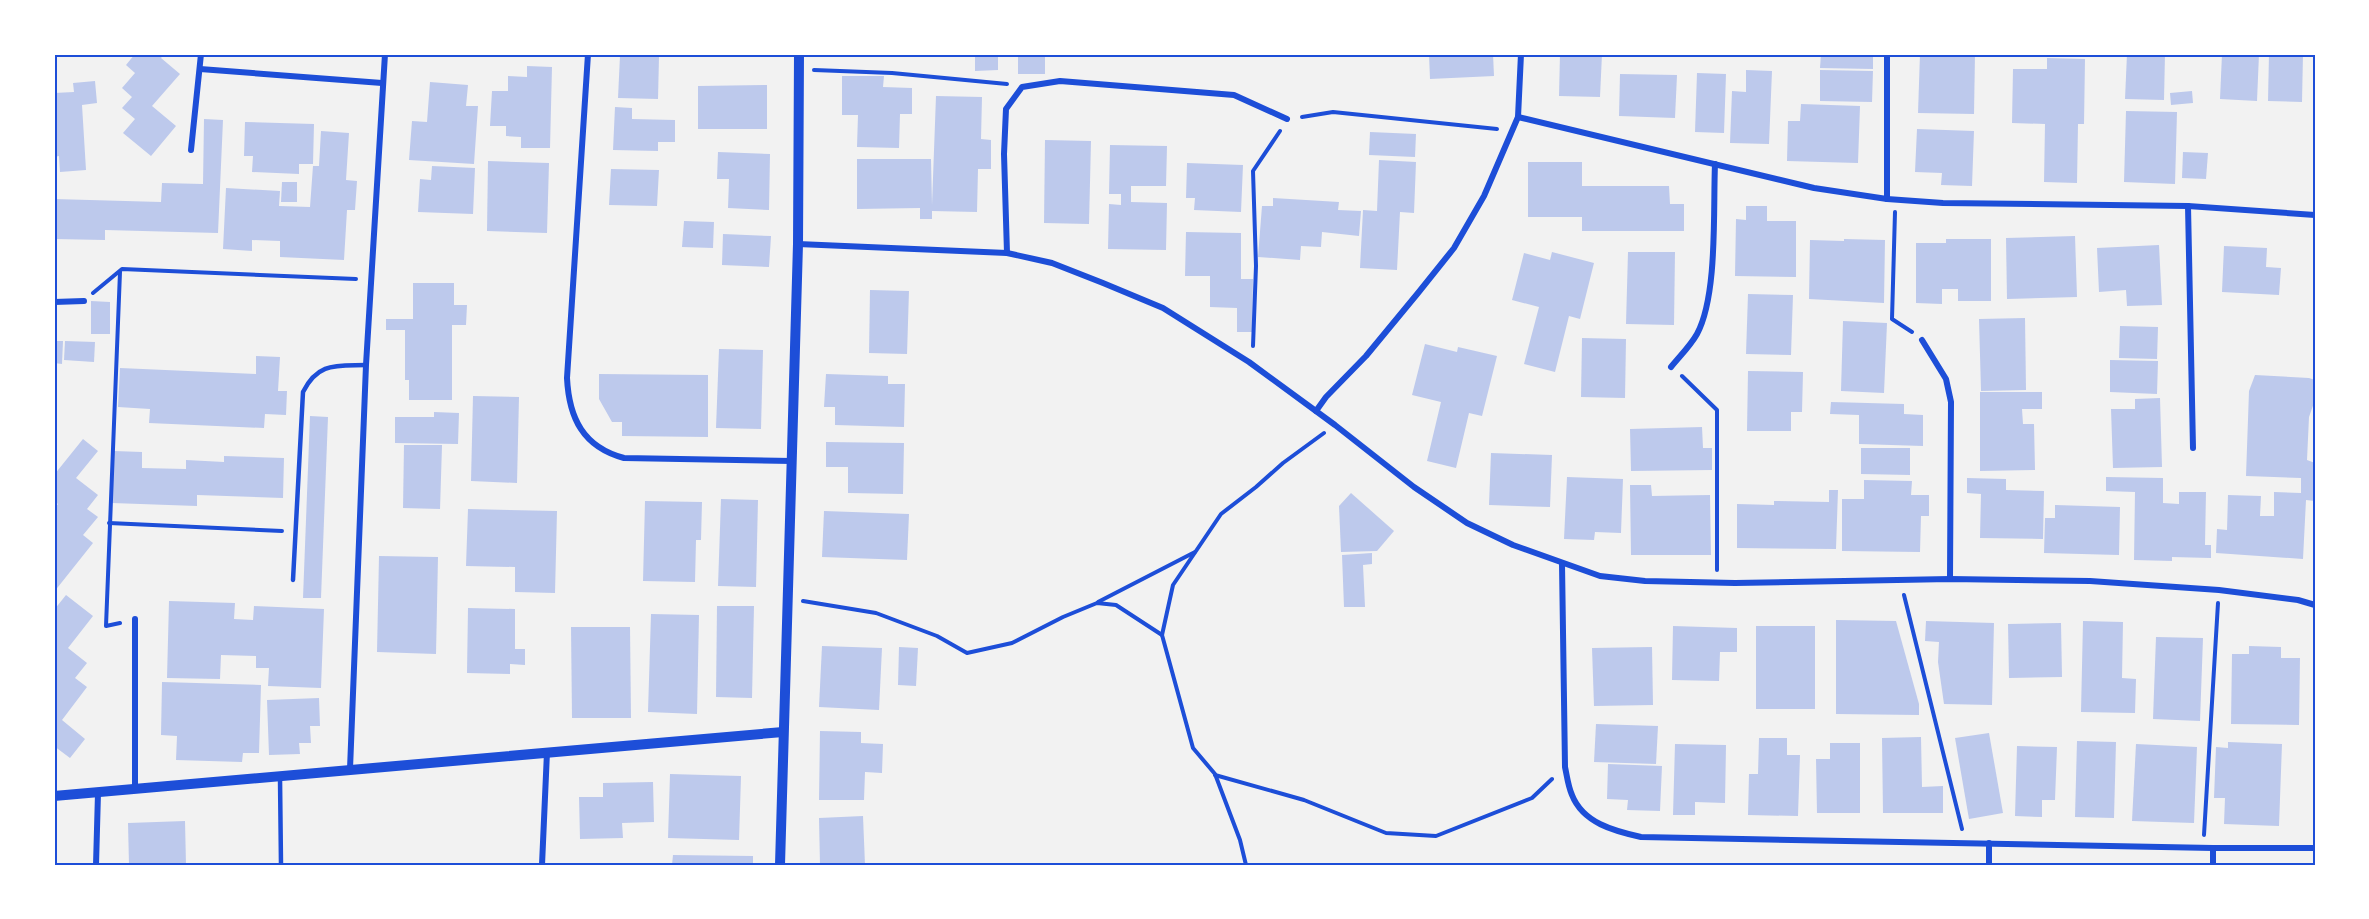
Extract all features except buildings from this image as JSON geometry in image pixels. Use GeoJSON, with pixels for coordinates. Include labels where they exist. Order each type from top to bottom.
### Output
{"type":"FeatureCollection","features":[{"type":"Feature","properties":{"kind":"street"},"geometry":{"type":"LineString","coordinates":[[191,150],[201,54]]}},
{"type":"Feature","properties":{"kind":"street"},"geometry":{"type":"LineString","coordinates":[[350,769],[366,365],[385,54]]}},
{"type":"Feature","properties":{"kind":"street"},"geometry":{"type":"LineString","coordinates":[[588,54],[567,378],[568,398],[580,430],[606,453],[624,458],[792,461]]}},
{"type":"Feature","properties":{"kind":"street"},"geometry":{"type":"LineString","coordinates":[[780,865],[798,244],[799,54]]}},
{"type":"Feature","properties":{"kind":"street"},"geometry":{"type":"LineString","coordinates":[[1316,411],[1326,397],[1366,356],[1454,248],[1484,196],[1518,117],[1521,54]]}},
{"type":"Feature","properties":{"kind":"street"},"geometry":{"type":"LineString","coordinates":[[1887,54],[1887,199]]}},
{"type":"Feature","properties":{"kind":"street"},"geometry":{"type":"LineString","coordinates":[[200,69],[382,83]]}},
{"type":"Feature","properties":{"kind":"street"},"geometry":{"type":"LineString","coordinates":[[1007,253],[1004,154],[1006,110],[1022,87],[1060,81],[1234,95],[1287,120]]}},
{"type":"Feature","properties":{"kind":"street"},"geometry":{"type":"LineString","coordinates":[[1518,117],[1814,188],[1895,200],[1943,203],[2188,206],[2315,215]]}},
{"type":"Feature","properties":{"kind":"street"},"geometry":{"type":"LineString","coordinates":[[1671,367],[1696,336],[1704,317],[1710,279],[1714,164]]}},
{"type":"Feature","properties":{"kind":"street"},"geometry":{"type":"LineString","coordinates":[[2188,206],[2193,448]]}},
{"type":"Feature","properties":{"kind":"street"},"geometry":{"type":"LineString","coordinates":[[798,244],[1007,253],[1052,263],[1163,308],[1249,362],[1414,487],[1467,523],[1513,545],[1600,576],[1645,581],[1717,582],[1950,579],[2090,581],[2219,590],[2298,600],[2315,605]]}},
{"type":"Feature","properties":{"kind":"street"},"geometry":{"type":"LineString","coordinates":[[54,302],[84,302]]}},
{"type":"Feature","properties":{"kind":"street"},"geometry":{"type":"LineString","coordinates":[[1922,340],[1943,372],[1951,402],[1950,579]]}},
{"type":"Feature","properties":{"kind":"street"},"geometry":{"type":"LineString","coordinates":[[1562,564],[1565,767],[1572,796],[1588,817],[1611,831],[1641,837],[2203,848],[2315,848]]}},
{"type":"Feature","properties":{"kind":"street"},"geometry":{"type":"LineString","coordinates":[[135,619],[135,788]]}},
{"type":"Feature","properties":{"kind":"street"},"geometry":{"type":"LineString","coordinates":[[54,796],[783,732]]}},
{"type":"Feature","properties":{"kind":"street"},"geometry":{"type":"LineString","coordinates":[[542,865],[547,752]]}},
{"type":"Feature","properties":{"kind":"street"},"geometry":{"type":"LineString","coordinates":[[96,865],[98,793]]}},
{"type":"Feature","properties":{"kind":"street"},"geometry":{"type":"LineString","coordinates":[[1989,843],[1989,865]]}},
{"type":"Feature","properties":{"kind":"street"},"geometry":{"type":"LineString","coordinates":[[2213,848],[2213,865]]}},
{"type":"Feature","properties":{"kind":"lane"},"geometry":{"type":"LineString","coordinates":[[293,580],[303,392],[310,378],[323,369],[335,366],[366,365]]}},
{"type":"Feature","properties":{"kind":"lane"},"geometry":{"type":"LineString","coordinates":[[280,777],[281,865]]}},
{"type":"Feature","properties":{"kind":"path"},"geometry":{"type":"LineString","coordinates":[[799,70],[892,73],[996,81],[1022,87]]}},
{"type":"Feature","properties":{"kind":"path"},"geometry":{"type":"LineString","coordinates":[[1249,362],[1255,340],[1253,171],[1287,120],[1333,112],[1513,130]]}},
{"type":"Feature","properties":{"kind":"path"},"geometry":{"type":"LineString","coordinates":[[1895,200],[1892,319],[1922,340]]}},
{"type":"Feature","properties":{"kind":"path"},"geometry":{"type":"LineString","coordinates":[[84,302],[122,269],[371,280]]}},
{"type":"Feature","properties":{"kind":"path"},"geometry":{"type":"LineString","coordinates":[[120,272],[106,626],[135,619]]}},
{"type":"Feature","properties":{"kind":"path"},"geometry":{"type":"LineString","coordinates":[[1671,367],[1717,410],[1717,582]]}},
{"type":"Feature","properties":{"kind":"path"},"geometry":{"type":"LineString","coordinates":[[1246,865],[1240,840],[1215,774],[1193,748],[1162,634],[1173,585],[1221,514],[1283,463],[1335,425]]}},
{"type":"Feature","properties":{"kind":"path"},"geometry":{"type":"LineString","coordinates":[[109,523],[296,531]]}},
{"type":"Feature","properties":{"kind":"path"},"geometry":{"type":"LineString","coordinates":[[787,598],[876,613],[937,636],[966,653],[1012,643],[1063,616],[1097,603],[1195,552]]}},
{"type":"Feature","properties":{"kind":"path"},"geometry":{"type":"LineString","coordinates":[[1900,580],[1965,843]]}},
{"type":"Feature","properties":{"kind":"path"},"geometry":{"type":"LineString","coordinates":[[2203,848],[2219,590]]}},
{"type":"Feature","properties":{"kind":"path"},"geometry":{"type":"LineString","coordinates":[[1097,603],[1116,605],[1162,634]]}},
{"type":"Feature","properties":{"kind":"path"},"geometry":{"type":"LineString","coordinates":[[1215,774],[1304,800],[1386,832],[1436,836],[1532,798],[1565,767]]}}]}
